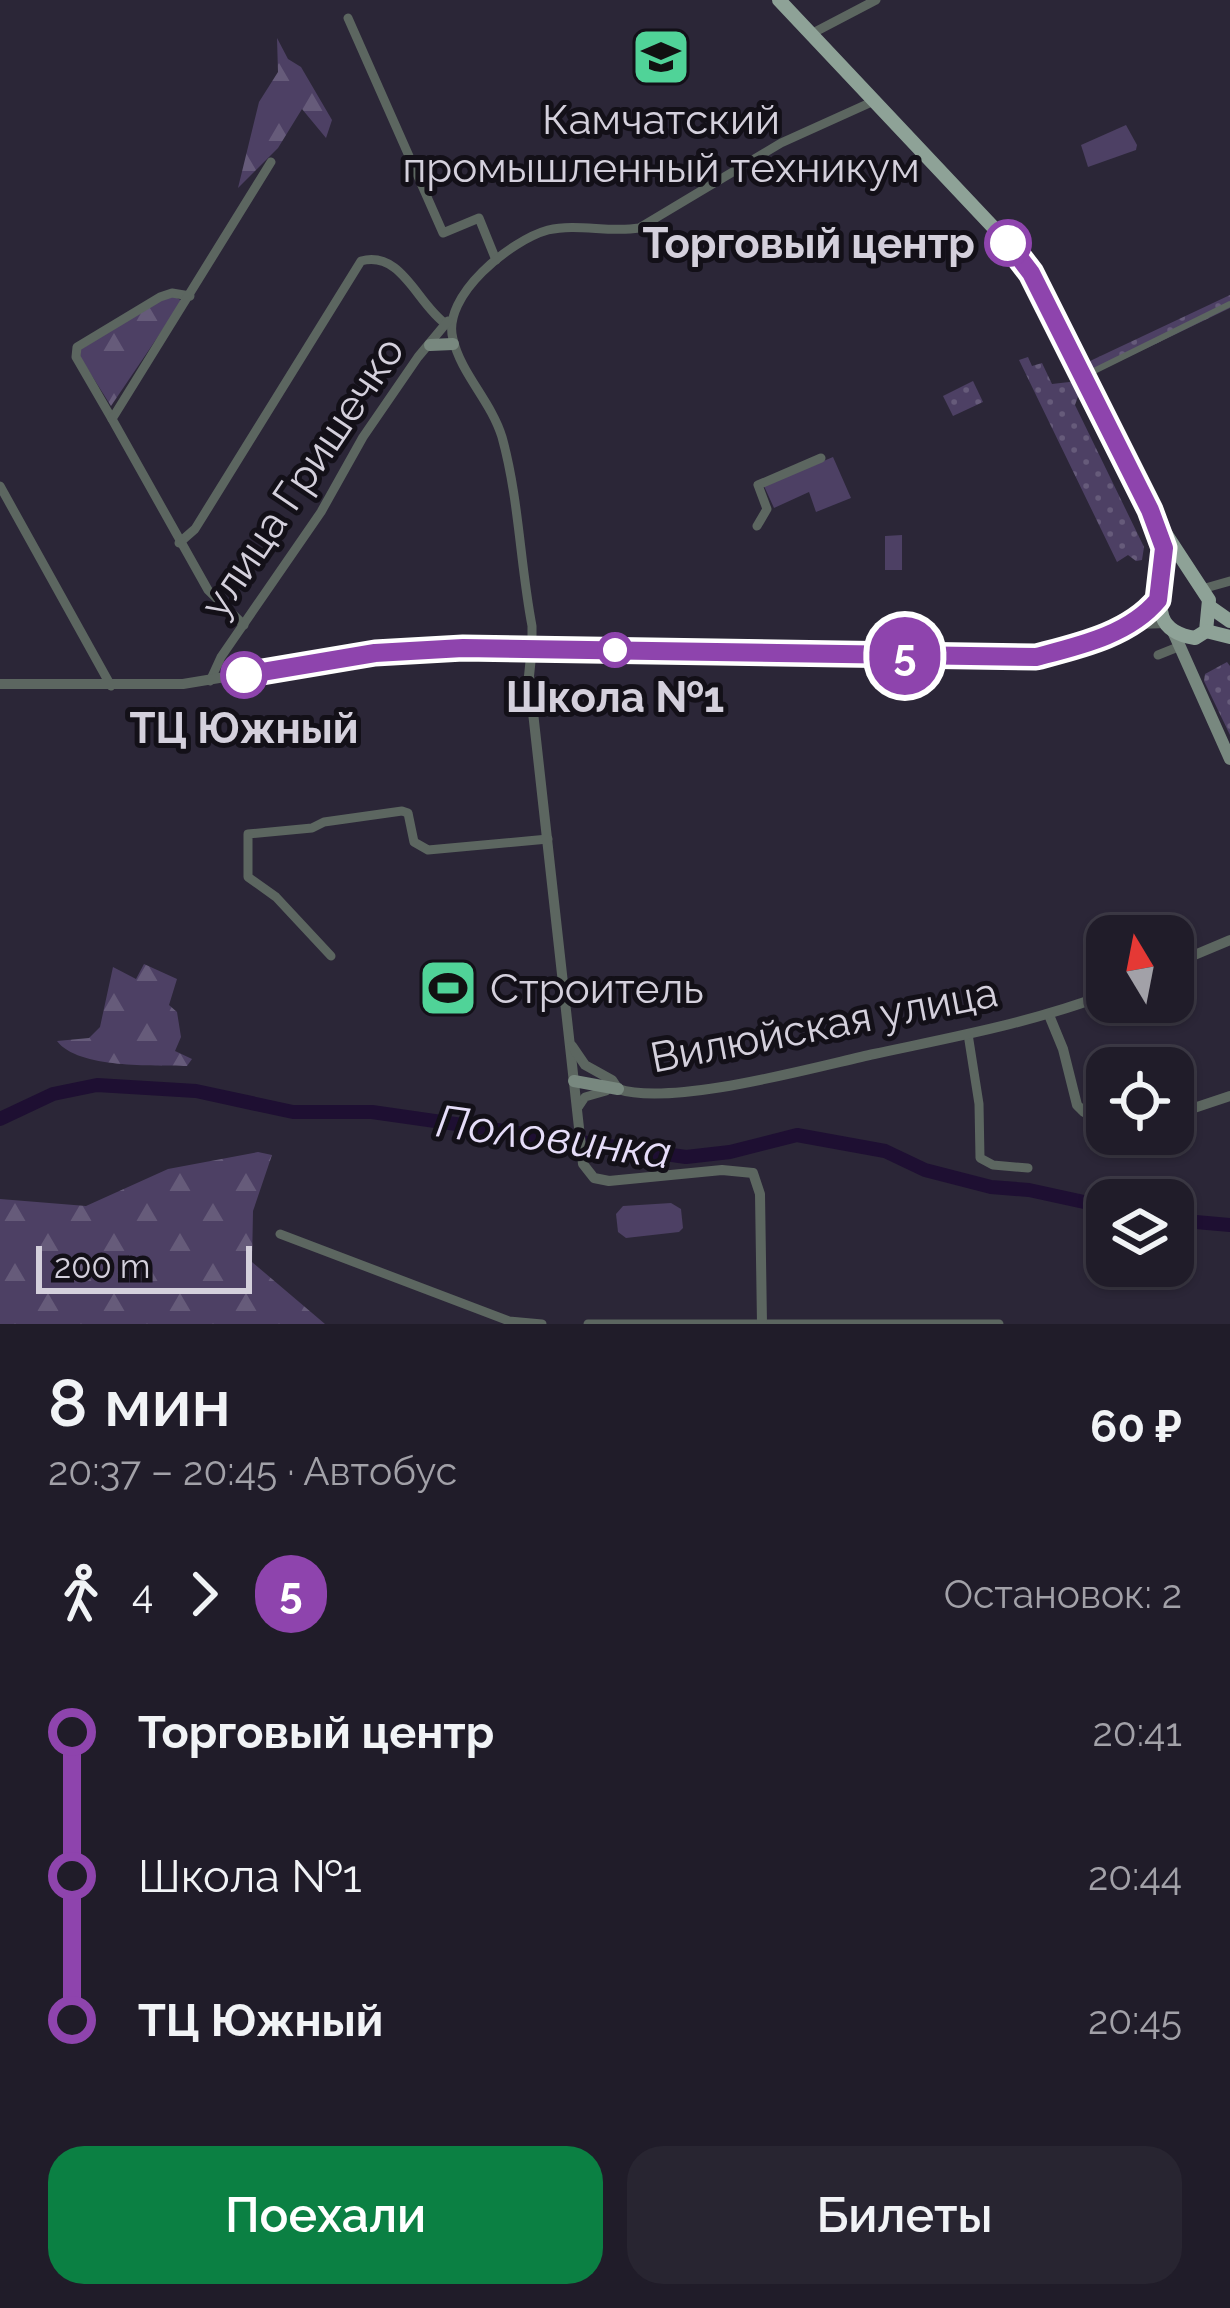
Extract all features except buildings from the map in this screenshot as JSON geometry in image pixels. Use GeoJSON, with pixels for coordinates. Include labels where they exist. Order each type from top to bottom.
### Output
{"type":"FeatureCollection","features":[{"type":"Feature","properties":{"kind":"main road"},"geometry":{"type":"LineString","coordinates":[[778,0],[1031,273],[1150,510],[1204,595],[1230,621]]}},
{"type":"Feature","properties":{"kind":"main road"},"geometry":{"type":"LineString","coordinates":[[430,345],[453,344]]}},
{"type":"Feature","properties":{"kind":"main road"},"geometry":{"type":"LineString","coordinates":[[1150,510],[1164,548],[1159,594],[1169,626],[1230,759]]}},
{"type":"Feature","properties":{"kind":"main road"},"geometry":{"type":"LineString","coordinates":[[1159,594],[1175,581],[1204,595]]}},
{"type":"Feature","properties":{"kind":"main road"},"geometry":{"type":"LineString","coordinates":[[1197,682],[1191,659],[1201,634],[1204,595]]}},
{"type":"Feature","properties":{"kind":"main road"},"geometry":{"type":"LineString","coordinates":[[1169,626],[1230,637]]}},
{"type":"Feature","properties":{"kind":"main road"},"geometry":{"type":"LineString","coordinates":[[574,1081],[618,1089]]}},
{"type":"Feature","properties":{"kind":"street"},"geometry":{"type":"LineString","coordinates":[[811,34],[876,0]]}},
{"type":"Feature","properties":{"kind":"street"},"geometry":{"type":"LineString","coordinates":[[348,18],[442,232],[478,218],[496,260],[551,229],[617,232],[639,228],[782,143],[874,101]]}},
{"type":"Feature","properties":{"kind":"street"},"geometry":{"type":"LineString","coordinates":[[112,419],[271,162]]}},
{"type":"Feature","properties":{"kind":"street"},"geometry":{"type":"LineString","coordinates":[[179,543],[195,529],[361,262],[375,257],[390,262],[446,324]]}},
{"type":"Feature","properties":{"kind":"street","name":"улица Гришечко"},"geometry":{"type":"LineString","coordinates":[[210,681],[321,512],[363,437],[464,294],[496,260]]}},
{"type":"Feature","properties":{"kind":"street"},"geometry":{"type":"LineString","coordinates":[[190,296],[160,297],[77,347],[76,357],[208,590],[244,625]]}},
{"type":"Feature","properties":{"kind":"street"},"geometry":{"type":"LineString","coordinates":[[1094,371],[1230,304]]}},
{"type":"Feature","properties":{"kind":"street"},"geometry":{"type":"LineString","coordinates":[[454,312],[453,344],[494,411],[503,442],[532,626],[529,676],[587,1173],[610,1181],[722,1170],[747,1170],[757,1176],[762,1323]]}},
{"type":"Feature","properties":{"kind":"street"},"geometry":{"type":"LineString","coordinates":[[757,526],[767,509],[758,484],[821,458]]}},
{"type":"Feature","properties":{"kind":"street"},"geometry":{"type":"LineString","coordinates":[[0,486],[111,686]]}},
{"type":"Feature","properties":{"kind":"street"},"geometry":{"type":"LineString","coordinates":[[0,521],[18,521]]}},
{"type":"Feature","properties":{"kind":"street"},"geometry":{"type":"LineString","coordinates":[[1204,595],[1228,583]]}},
{"type":"Feature","properties":{"kind":"street"},"geometry":{"type":"LineString","coordinates":[[1120,629],[1146,614],[1159,594]]}},
{"type":"Feature","properties":{"kind":"street"},"geometry":{"type":"LineString","coordinates":[[0,684],[210,681],[375,653],[532,647],[1036,657],[1150,622],[1169,626]]}},
{"type":"Feature","properties":{"kind":"street"},"geometry":{"type":"LineString","coordinates":[[1157,655],[1178,647]]}},
{"type":"Feature","properties":{"kind":"street"},"geometry":{"type":"LineString","coordinates":[[331,956],[276,898],[248,877],[248,834],[313,828],[324,822],[402,811],[408,813],[414,842],[428,850],[549,842]]}},
{"type":"Feature","properties":{"kind":"street"},"geometry":{"type":"LineString","coordinates":[[1194,955],[1230,940]]}},
{"type":"Feature","properties":{"kind":"street","name":"Вилюйская улица"},"geometry":{"type":"LineString","coordinates":[[570,1044],[585,1065],[612,1080],[618,1089],[643,1094],[680,1092],[968,1034],[1086,1002]]}},
{"type":"Feature","properties":{"kind":"street"},"geometry":{"type":"LineString","coordinates":[[1049,1015],[1077,1105],[1086,1112]]}},
{"type":"Feature","properties":{"kind":"street"},"geometry":{"type":"LineString","coordinates":[[968,1034],[979,1104],[980,1158],[993,1165],[1028,1168]]}},
{"type":"Feature","properties":{"kind":"street"},"geometry":{"type":"LineString","coordinates":[[578,1111],[584,1097],[618,1089]]}},
{"type":"Feature","properties":{"kind":"street"},"geometry":{"type":"LineString","coordinates":[[1194,1108],[1230,1096]]}},
{"type":"Feature","properties":{"kind":"street"},"geometry":{"type":"LineString","coordinates":[[280,1234],[509,1321],[542,1324]]}},
{"type":"Feature","properties":{"kind":"street"},"geometry":{"type":"LineString","coordinates":[[588,1324],[999,1324]]}},
{"type":"Feature","properties":{"kind":"green space"},"geometry":{"type":"Polygon","coordinates":[[[277,38],[288,59],[301,67],[332,120],[326,138],[302,109],[278,148],[238,188],[259,102],[278,72],[277,38]]]}},
{"type":"Feature","properties":{"kind":"green space"},"geometry":{"type":"Polygon","coordinates":[[[1126,125],[1136,150],[1088,167],[1081,145],[1126,125]]]}},
{"type":"Feature","properties":{"kind":"green space"},"geometry":{"type":"Polygon","coordinates":[[[1230,295],[1230,308],[1095,373],[1090,361],[1230,295]]]}},
{"type":"Feature","properties":{"kind":"green space"},"geometry":{"type":"Polygon","coordinates":[[[174,296],[182,301],[111,406],[80,357],[81,349],[174,296]]]}},
{"type":"Feature","properties":{"kind":"green space"},"geometry":{"type":"Polygon","coordinates":[[[1028,357],[1032,366],[1042,363],[1052,384],[1078,381],[1081,388],[1075,405],[1144,547],[1142,560],[1128,555],[1117,562],[1019,360],[1028,357]]]}},
{"type":"Feature","properties":{"kind":"green space"},"geometry":{"type":"Polygon","coordinates":[[[973,381],[983,402],[953,416],[943,396],[973,381]]]}},
{"type":"Feature","properties":{"kind":"green space"},"geometry":{"type":"Polygon","coordinates":[[[833,457],[851,498],[816,512],[809,492],[774,508],[764,486],[833,457]]]}},
{"type":"Feature","properties":{"kind":"green space"},"geometry":{"type":"Polygon","coordinates":[[[902,535],[902,570],[885,570],[885,536],[902,535]]]}},
{"type":"Feature","properties":{"kind":"green space"},"geometry":{"type":"Polygon","coordinates":[[[1227,662],[1230,735],[1204,681],[1205,674],[1227,662]]]}},
{"type":"Feature","properties":{"kind":"green space"},"geometry":{"type":"Polygon","coordinates":[[[144,964],[177,979],[169,1005],[177,1012],[181,1037],[175,1051],[192,1059],[187,1066],[99,1061],[67,1050],[57,1041],[89,1038],[100,1027],[113,967],[136,979],[144,964]]]}},
{"type":"Feature","properties":{"kind":"green space"},"geometry":{"type":"Polygon","coordinates":[[[258,1152],[272,1155],[253,1211],[252,1262],[325,1324],[0,1324],[0,1199],[86,1206],[168,1169],[258,1152]]]}},
{"type":"Feature","properties":{"kind":"green space"},"geometry":{"type":"Polygon","coordinates":[[[671,1203],[681,1209],[683,1228],[679,1232],[626,1238],[618,1232],[616,1214],[623,1206],[671,1203]]]}},
{"type":"Feature","properties":{"kind":"waterway","name":"Половинка"},"geometry":{"type":"LineString","coordinates":[[0,1119],[53,1094],[97,1085],[196,1091],[293,1112],[372,1112],[686,1157],[730,1152],[797,1135],[885,1151],[925,1170],[991,1187],[1086,1202]]}},
{"type":"Feature","properties":{"kind":"waterway","name":"Половинка"},"geometry":{"type":"LineString","coordinates":[[1194,1222],[1230,1225]]}},
{"type":"Feature","properties":{"kind":"bus line","name":"5"},"geometry":{"type":"LineString","coordinates":[[244,675],[375,653],[463,648],[1036,657],[1136,620],[1158,600],[1164,548],[1077,360],[1031,273],[1008,243]]}},
{"type":"Feature","properties":{"kind":"place","name":"Камчатский промышленный техникум"},"geometry":{"type":"Point","coordinates":[661,57]}},
{"type":"Feature","properties":{"kind":"place","name":"Торговый центр"},"geometry":{"type":"Point","coordinates":[1008,243]}},
{"type":"Feature","properties":{"kind":"place","name":"Школа №1"},"geometry":{"type":"Point","coordinates":[615,650]}},
{"type":"Feature","properties":{"kind":"place","name":"ТЦ Южный"},"geometry":{"type":"Point","coordinates":[244,675]}},
{"type":"Feature","properties":{"kind":"place","name":"Строитель"},"geometry":{"type":"Point","coordinates":[448,988]}}]}
